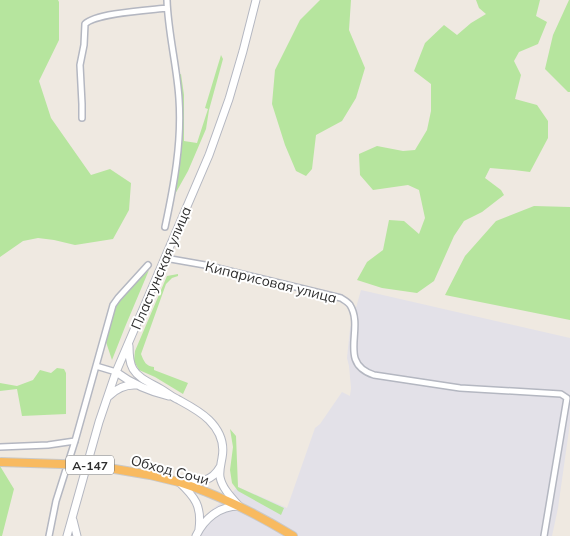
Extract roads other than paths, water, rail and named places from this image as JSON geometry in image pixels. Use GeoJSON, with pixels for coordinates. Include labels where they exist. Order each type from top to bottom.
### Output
{"type":"FeatureCollection","features":[{"type":"Feature","properties":{"kind":"highway","name":"Обход Сочи"},"geometry":{"type":"LineString","coordinates":[[0,462],[91,465],[179,482],[239,506],[293,536]]}},
{"type":"Feature","properties":{"kind":"main road","name":"Пластунская улица"},"geometry":{"type":"LineString","coordinates":[[67,536],[99,422],[116,372],[209,154],[229,99],[256,0]]}},
{"type":"Feature","properties":{"kind":"main road","name":"А-147"},"geometry":{"type":"LineString","coordinates":[[129,343],[130,361],[141,382]]}},
{"type":"Feature","properties":{"kind":"main road","name":"А-147"},"geometry":{"type":"LineString","coordinates":[[116,372],[125,373],[141,382],[164,390],[208,418],[218,432],[223,447],[220,472],[221,482],[228,494],[239,506]]}},
{"type":"Feature","properties":{"kind":"main road"},"geometry":{"type":"LineString","coordinates":[[108,397],[120,388],[141,382]]}},
{"type":"Feature","properties":{"kind":"main road","name":"А-147"},"geometry":{"type":"LineString","coordinates":[[179,482],[203,481],[211,478],[221,464]]}},
{"type":"Feature","properties":{"kind":"main road"},"geometry":{"type":"LineString","coordinates":[[179,482],[191,493],[198,505],[200,520],[197,533]]}},
{"type":"Feature","properties":{"kind":"main road"},"geometry":{"type":"LineString","coordinates":[[197,533],[205,521],[218,511],[239,506]]}},
{"type":"Feature","properties":{"kind":"main road"},"geometry":{"type":"LineString","coordinates":[[72,517],[77,536]]}},
{"type":"Feature","properties":{"kind":"street","name":"Пластунская улица"},"geometry":{"type":"LineString","coordinates":[[165,227],[172,195],[180,117],[167,0]]}},
{"type":"Feature","properties":{"kind":"street"},"geometry":{"type":"LineString","coordinates":[[82,118],[80,65],[84,45],[83,31],[85,24],[92,19],[168,8]]}},
{"type":"Feature","properties":{"kind":"street","name":"Кипарисовая улица"},"geometry":{"type":"LineString","coordinates":[[165,258],[341,298],[350,306],[354,320],[354,358],[366,372],[460,388],[561,394],[567,398],[544,536]]}},
{"type":"Feature","properties":{"kind":"street"},"geometry":{"type":"LineString","coordinates":[[49,536],[56,501],[114,305],[148,264]]}},
{"type":"Feature","properties":{"kind":"street"},"geometry":{"type":"LineString","coordinates":[[96,366],[116,372]]}},
{"type":"Feature","properties":{"kind":"street"},"geometry":{"type":"LineString","coordinates":[[0,448],[75,441]]}}]}
